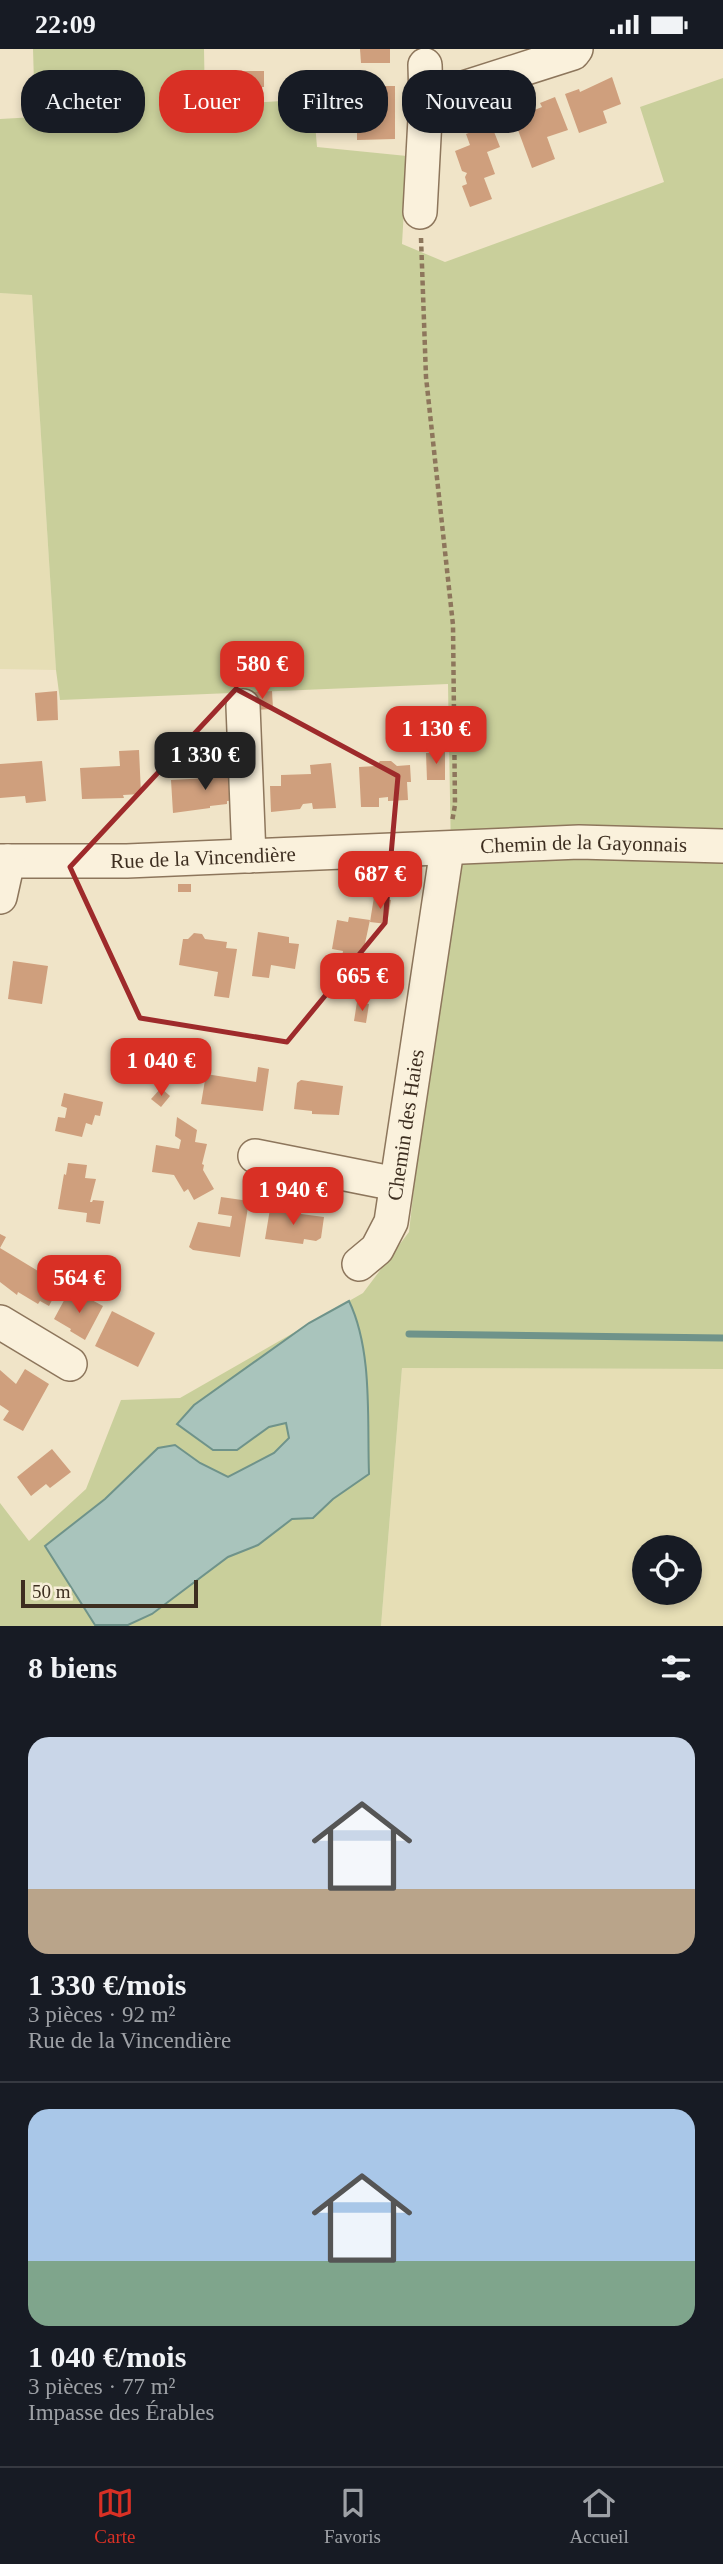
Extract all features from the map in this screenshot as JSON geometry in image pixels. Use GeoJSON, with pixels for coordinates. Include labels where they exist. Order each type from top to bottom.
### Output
{"type":"FeatureCollection","features":[{"type":"Feature","properties":{"kind":"street"},"geometry":{"type":"LineString","coordinates":[[520,70],[573,53],[576,49]]}},
{"type":"Feature","properties":{"kind":"street"},"geometry":{"type":"LineString","coordinates":[[425,65],[425,70]]}},
{"type":"Feature","properties":{"kind":"street"},"geometry":{"type":"LineString","coordinates":[[420,212],[424,133]]}},
{"type":"Feature","properties":{"kind":"street"},"geometry":{"type":"LineString","coordinates":[[243,706],[249,856]]}},
{"type":"Feature","properties":{"kind":"street","name":"Chemin de la Gayonnais"},"geometry":{"type":"LineString","coordinates":[[447,849],[579,842],[723,846]]}},
{"type":"Feature","properties":{"kind":"street","name":"Rue de la Vincendière"},"geometry":{"type":"LineString","coordinates":[[4,861],[127,861],[447,849]]}},
{"type":"Feature","properties":{"kind":"street","name":"Chemin des Haies"},"geometry":{"type":"LineString","coordinates":[[359,1264],[377,1249],[391,1221],[447,849]]}},
{"type":"Feature","properties":{"kind":"street"},"geometry":{"type":"LineString","coordinates":[[0,897],[4,861]]}},
{"type":"Feature","properties":{"kind":"street"},"geometry":{"type":"LineString","coordinates":[[255,1156],[396,1184]]}},
{"type":"Feature","properties":{"kind":"street"},"geometry":{"type":"LineString","coordinates":[[0,1322],[70,1364]]}},
{"type":"Feature","properties":{"kind":"path"},"geometry":{"type":"LineString","coordinates":[[420,212],[426,377],[453,625],[455,805],[447,849]]}},
{"type":"Feature","properties":{"kind":"highlighted area"},"geometry":{"type":"Polygon","coordinates":[[[236,689],[398,776],[385,923],[287,1042],[140,1018],[70,867],[236,689]]]}},
{"type":"Feature","properties":{"kind":"shaded area"},"geometry":{"type":"Polygon","coordinates":[[[0,293],[32,294],[56,670],[0,669],[0,293]]]}},
{"type":"Feature","properties":{"kind":"shaded area"},"geometry":{"type":"Polygon","coordinates":[[[402,1368],[723,1369],[723,1626],[381,1626],[402,1368]]]}},
{"type":"Feature","properties":{"kind":"green space"},"geometry":{"type":"Polygon","coordinates":[[[33,49],[204,49],[204,70],[159,70],[159,133],[264,133],[264,102],[278,101],[278,133],[316,133],[317,147],[407,156],[402,244],[445,262],[664,182],[640,107],[723,78],[723,1369],[402,1368],[381,1626],[0,1626],[0,1503],[29,1541],[86,1489],[121,1400],[180,1398],[363,1293],[409,1232],[451,855],[448,684],[60,700],[32,295],[0,293],[0,119],[21,118],[21,133],[145,133],[145,70],[34,70],[33,49]]]}},
{"type":"Feature","properties":{"kind":"water"},"geometry":{"type":"Polygon","coordinates":[[[349,1301],[357,1321],[365,1363],[369,1474],[333,1499],[313,1518],[292,1519],[258,1545],[228,1557],[152,1614],[128,1625],[95,1625],[45,1546],[105,1499],[158,1448],[175,1445],[200,1463],[228,1477],[274,1453],[289,1438],[286,1423],[269,1427],[237,1450],[213,1450],[177,1424],[194,1405],[309,1323],[349,1301]]]}},
{"type":"Feature","properties":{"kind":"building"},"geometry":{"type":"Polygon","coordinates":[[[360,49],[390,49],[390,63],[361,63],[360,49]]]}},
{"type":"Feature","properties":{"kind":"building"},"geometry":{"type":"Polygon","coordinates":[[[612,77],[621,104],[603,111],[607,123],[579,133],[565,94],[579,89],[580,92],[612,77]]]}},
{"type":"Feature","properties":{"kind":"building"},"geometry":{"type":"Polygon","coordinates":[[[388,86],[395,86],[395,139],[357,140],[357,133],[388,133],[388,86]]]}},
{"type":"Feature","properties":{"kind":"building"},"geometry":{"type":"Polygon","coordinates":[[[555,97],[568,130],[547,137],[555,159],[532,168],[519,133],[536,133],[536,109],[542,107],[540,103],[555,97]]]}},
{"type":"Feature","properties":{"kind":"building"},"geometry":{"type":"Polygon","coordinates":[[[495,133],[500,147],[487,152],[495,174],[484,178],[492,199],[470,207],[462,186],[467,184],[467,173],[462,171],[455,151],[470,145],[466,134],[495,133]]]}},
{"type":"Feature","properties":{"kind":"building"},"geometry":{"type":"Polygon","coordinates":[[[57,691],[58,720],[37,721],[35,693],[57,691]]]}},
{"type":"Feature","properties":{"kind":"building"},"geometry":{"type":"Polygon","coordinates":[[[272,691],[273,709],[253,710],[252,692],[272,691]]]}},
{"type":"Feature","properties":{"kind":"building"},"geometry":{"type":"Polygon","coordinates":[[[237,739],[239,765],[224,766],[223,740],[237,739]]]}},
{"type":"Feature","properties":{"kind":"building"},"geometry":{"type":"Polygon","coordinates":[[[139,750],[141,794],[123,795],[124,798],[82,799],[80,768],[120,766],[119,751],[139,750]]]}},
{"type":"Feature","properties":{"kind":"building"},"geometry":{"type":"Polygon","coordinates":[[[445,752],[445,780],[427,780],[426,753],[445,752]]]}},
{"type":"Feature","properties":{"kind":"building"},"geometry":{"type":"Polygon","coordinates":[[[42,761],[46,801],[26,803],[25,796],[0,798],[0,764],[42,761]]]}},
{"type":"Feature","properties":{"kind":"building"},"geometry":{"type":"Polygon","coordinates":[[[380,761],[391,761],[397,766],[410,765],[408,800],[388,801],[388,797],[379,798],[379,807],[361,807],[359,767],[376,766],[380,761]]]}},
{"type":"Feature","properties":{"kind":"building"},"geometry":{"type":"Polygon","coordinates":[[[331,763],[336,808],[313,809],[312,803],[303,804],[300,809],[271,812],[270,786],[281,786],[281,775],[311,774],[310,765],[331,763]]]}},
{"type":"Feature","properties":{"kind":"building"},"geometry":{"type":"Polygon","coordinates":[[[225,772],[225,777],[240,776],[241,800],[173,813],[171,780],[208,778],[208,773],[225,772]]]}},
{"type":"Feature","properties":{"kind":"building"},"geometry":{"type":"Polygon","coordinates":[[[178,884],[191,884],[191,892],[178,892],[178,884]]]}},
{"type":"Feature","properties":{"kind":"building"},"geometry":{"type":"Polygon","coordinates":[[[374,897],[391,900],[387,924],[370,922],[374,897]]]}},
{"type":"Feature","properties":{"kind":"building"},"geometry":{"type":"Polygon","coordinates":[[[349,917],[370,920],[358,976],[339,974],[343,951],[332,949],[337,920],[348,922],[349,917]]]}},
{"type":"Feature","properties":{"kind":"building"},"geometry":{"type":"Polygon","coordinates":[[[258,932],[289,937],[289,943],[299,944],[295,969],[271,965],[269,978],[252,976],[258,932]]]}},
{"type":"Feature","properties":{"kind":"building"},"geometry":{"type":"Polygon","coordinates":[[[194,933],[202,934],[205,939],[227,942],[226,948],[237,949],[229,998],[214,996],[218,972],[179,965],[183,939],[188,939],[194,933]]]}},
{"type":"Feature","properties":{"kind":"building"},"geometry":{"type":"Polygon","coordinates":[[[13,961],[48,966],[42,1004],[8,999],[13,961]]]}},
{"type":"Feature","properties":{"kind":"building"},"geometry":{"type":"Polygon","coordinates":[[[357,1002],[369,1004],[366,1023],[354,1021],[357,1002]]]}},
{"type":"Feature","properties":{"kind":"building"},"geometry":{"type":"Polygon","coordinates":[[[258,1067],[269,1069],[263,1111],[201,1104],[206,1074],[256,1082],[258,1067]]]}},
{"type":"Feature","properties":{"kind":"building"},"geometry":{"type":"Polygon","coordinates":[[[301,1080],[343,1086],[339,1115],[312,1114],[312,1111],[294,1109],[297,1083],[301,1080]]]}},
{"type":"Feature","properties":{"kind":"building"},"geometry":{"type":"Polygon","coordinates":[[[161,1088],[170,1096],[161,1107],[151,1099],[161,1088]]]}},
{"type":"Feature","properties":{"kind":"building"},"geometry":{"type":"Polygon","coordinates":[[[64,1093],[103,1102],[100,1116],[95,1115],[92,1125],[86,1123],[82,1137],[55,1131],[58,1117],[65,1118],[67,1108],[61,1106],[64,1093]]]}},
{"type":"Feature","properties":{"kind":"building"},"geometry":{"type":"Polygon","coordinates":[[[177,1117],[197,1130],[195,1142],[207,1144],[202,1164],[214,1189],[194,1200],[188,1189],[184,1192],[174,1175],[152,1172],[156,1145],[179,1149],[181,1140],[175,1136],[177,1117]]]}},
{"type":"Feature","properties":{"kind":"building"},"geometry":{"type":"Polygon","coordinates":[[[68,1163],[87,1165],[85,1178],[96,1179],[90,1202],[104,1201],[100,1224],[86,1222],[87,1213],[58,1209],[68,1163]]]}},
{"type":"Feature","properties":{"kind":"building"},"geometry":{"type":"Polygon","coordinates":[[[221,1197],[249,1201],[240,1257],[193,1250],[189,1247],[198,1222],[230,1227],[232,1216],[218,1214],[221,1197]]]}},
{"type":"Feature","properties":{"kind":"building"},"geometry":{"type":"Polygon","coordinates":[[[274,1206],[282,1207],[286,1212],[324,1217],[321,1238],[316,1241],[304,1239],[303,1244],[265,1239],[270,1209],[274,1206]]]}},
{"type":"Feature","properties":{"kind":"building"},"geometry":{"type":"Polygon","coordinates":[[[0,1234],[6,1237],[0,1248],[0,1234]]]}},
{"type":"Feature","properties":{"kind":"building"},"geometry":{"type":"Polygon","coordinates":[[[0,1248],[53,1280],[51,1283],[59,1287],[49,1306],[40,1301],[38,1304],[18,1292],[17,1295],[0,1282],[0,1248]]]}},
{"type":"Feature","properties":{"kind":"building"},"geometry":{"type":"Polygon","coordinates":[[[68,1293],[85,1303],[88,1298],[103,1306],[85,1340],[54,1319],[68,1293]]]}},
{"type":"Feature","properties":{"kind":"building"},"geometry":{"type":"Polygon","coordinates":[[[112,1311],[155,1333],[138,1367],[95,1346],[112,1311]]]}},
{"type":"Feature","properties":{"kind":"building"},"geometry":{"type":"Polygon","coordinates":[[[25,1369],[49,1384],[23,1431],[3,1420],[9,1411],[0,1405],[0,1370],[16,1384],[25,1369]]]}},
{"type":"Feature","properties":{"kind":"building"},"geometry":{"type":"Polygon","coordinates":[[[52,1449],[71,1472],[50,1488],[46,1484],[31,1496],[17,1477],[52,1449]]]}},
{"type":"Feature","properties":{"kind":"waterway"},"geometry":{"type":"LineString","coordinates":[[409,1334],[723,1338]]}}]}
